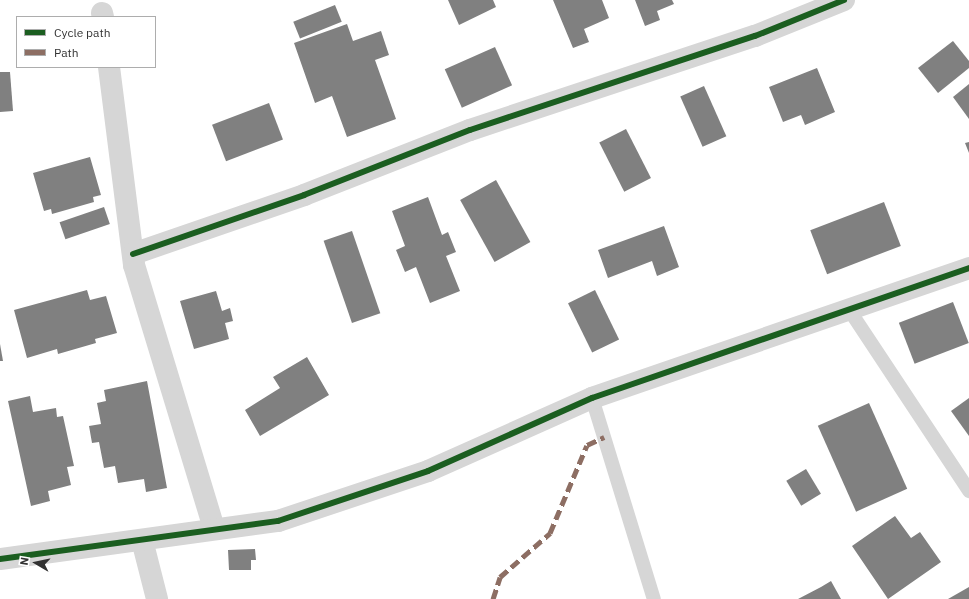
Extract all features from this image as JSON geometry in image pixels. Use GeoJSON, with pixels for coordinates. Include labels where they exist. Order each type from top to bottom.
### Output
{"type":"FeatureCollection","features":[{"type":"Feature","properties":{"kind":"street"},"geometry":{"type":"LineString","coordinates":[[133,254],[304,195],[470,130],[755,36],[844,0]]}},
{"type":"Feature","properties":{"kind":"street"},"geometry":{"type":"LineString","coordinates":[[109,68],[134,265],[214,530]]}},
{"type":"Feature","properties":{"kind":"street"},"geometry":{"type":"LineString","coordinates":[[0,559],[278,521],[428,471],[592,398],[850,311],[969,268]]}},
{"type":"Feature","properties":{"kind":"street"},"geometry":{"type":"LineString","coordinates":[[142,540],[157,599]]}},
{"type":"Feature","properties":{"kind":"lane"},"geometry":{"type":"LineString","coordinates":[[850,311],[969,491]]}},
{"type":"Feature","properties":{"kind":"lane"},"geometry":{"type":"LineString","coordinates":[[592,398],[654,599]]}},
{"type":"Feature","properties":{"kind":"building"},"geometry":{"type":"Polygon","coordinates":[[[448,0],[493,0],[496,7],[459,25],[448,0]]]}},
{"type":"Feature","properties":{"kind":"building"},"geometry":{"type":"Polygon","coordinates":[[[553,0],[602,0],[609,18],[584,29],[589,42],[573,48],[553,0]]]}},
{"type":"Feature","properties":{"kind":"building"},"geometry":{"type":"Polygon","coordinates":[[[635,0],[672,0],[674,4],[657,11],[660,20],[645,26],[635,0]]]}},
{"type":"Feature","properties":{"kind":"building"},"geometry":{"type":"Polygon","coordinates":[[[335,5],[342,22],[300,39],[293,22],[335,5]]]}},
{"type":"Feature","properties":{"kind":"building"},"geometry":{"type":"Polygon","coordinates":[[[347,24],[353,41],[381,31],[389,55],[375,60],[396,119],[347,137],[332,96],[315,103],[294,43],[347,24]]]}},
{"type":"Feature","properties":{"kind":"building"},"geometry":{"type":"Polygon","coordinates":[[[953,41],[969,61],[969,68],[938,93],[918,68],[953,41]]]}},
{"type":"Feature","properties":{"kind":"building"},"geometry":{"type":"Polygon","coordinates":[[[495,47],[512,85],[462,108],[445,69],[495,47]]]}},
{"type":"Feature","properties":{"kind":"building"},"geometry":{"type":"Polygon","coordinates":[[[817,68],[835,112],[805,125],[801,115],[783,122],[769,87],[817,68]]]}},
{"type":"Feature","properties":{"kind":"building"},"geometry":{"type":"Polygon","coordinates":[[[0,72],[10,72],[13,111],[0,112],[0,72]]]}},
{"type":"Feature","properties":{"kind":"building"},"geometry":{"type":"Polygon","coordinates":[[[969,84],[969,119],[953,97],[969,84]]]}},
{"type":"Feature","properties":{"kind":"building"},"geometry":{"type":"Polygon","coordinates":[[[704,86],[726,136],[703,147],[680,97],[704,86]]]}},
{"type":"Feature","properties":{"kind":"building"},"geometry":{"type":"Polygon","coordinates":[[[269,103],[283,139],[226,161],[212,125],[269,103]]]}},
{"type":"Feature","properties":{"kind":"building"},"geometry":{"type":"Polygon","coordinates":[[[626,129],[651,178],[624,192],[599,143],[626,129]]]}},
{"type":"Feature","properties":{"kind":"building"},"geometry":{"type":"Polygon","coordinates":[[[969,142],[969,153],[965,143],[969,142]]]}},
{"type":"Feature","properties":{"kind":"building"},"geometry":{"type":"Polygon","coordinates":[[[90,157],[101,195],[93,197],[94,202],[52,214],[51,209],[44,211],[33,173],[90,157]]]}},
{"type":"Feature","properties":{"kind":"building"},"geometry":{"type":"Polygon","coordinates":[[[496,180],[530,242],[495,262],[460,200],[496,180]]]}},
{"type":"Feature","properties":{"kind":"building"},"geometry":{"type":"Polygon","coordinates":[[[428,197],[442,235],[448,232],[456,252],[446,256],[460,291],[430,303],[416,267],[405,272],[396,250],[405,246],[392,211],[428,197]]]}},
{"type":"Feature","properties":{"kind":"building"},"geometry":{"type":"Polygon","coordinates":[[[884,202],[901,246],[827,274],[810,230],[884,202]]]}},
{"type":"Feature","properties":{"kind":"building"},"geometry":{"type":"Polygon","coordinates":[[[104,207],[110,224],[65,239],[60,222],[104,207]]]}},
{"type":"Feature","properties":{"kind":"building"},"geometry":{"type":"Polygon","coordinates":[[[664,226],[679,267],[657,276],[652,261],[608,278],[598,250],[664,226]]]}},
{"type":"Feature","properties":{"kind":"building"},"geometry":{"type":"Polygon","coordinates":[[[352,231],[380,313],[352,323],[324,241],[352,231]]]}},
{"type":"Feature","properties":{"kind":"building"},"geometry":{"type":"Polygon","coordinates":[[[87,290],[90,300],[106,296],[117,333],[95,339],[96,343],[58,354],[57,349],[27,358],[14,310],[87,290]]]}},
{"type":"Feature","properties":{"kind":"building"},"geometry":{"type":"Polygon","coordinates":[[[595,290],[619,339],[592,353],[568,303],[595,290]]]}},
{"type":"Feature","properties":{"kind":"building"},"geometry":{"type":"Polygon","coordinates":[[[216,291],[222,311],[230,308],[233,321],[225,323],[229,339],[194,349],[180,301],[216,291]]]}},
{"type":"Feature","properties":{"kind":"building"},"geometry":{"type":"Polygon","coordinates":[[[953,302],[969,343],[915,364],[899,323],[953,302]]]}},
{"type":"Feature","properties":{"kind":"building"},"geometry":{"type":"Polygon","coordinates":[[[0,344],[3,361],[0,361],[0,344]]]}},
{"type":"Feature","properties":{"kind":"building"},"geometry":{"type":"Polygon","coordinates":[[[307,357],[329,395],[260,436],[245,410],[280,388],[273,377],[307,357]]]}},
{"type":"Feature","properties":{"kind":"building"},"geometry":{"type":"Polygon","coordinates":[[[147,381],[167,488],[146,492],[144,479],[118,483],[115,466],[104,468],[99,442],[92,443],[89,426],[101,424],[97,403],[106,401],[104,390],[147,381]]]}},
{"type":"Feature","properties":{"kind":"building"},"geometry":{"type":"Polygon","coordinates":[[[30,396],[33,412],[56,408],[57,417],[63,416],[74,466],[67,467],[71,485],[48,491],[50,501],[31,506],[8,401],[30,396]]]}},
{"type":"Feature","properties":{"kind":"building"},"geometry":{"type":"Polygon","coordinates":[[[969,398],[969,436],[951,411],[969,398]]]}},
{"type":"Feature","properties":{"kind":"building"},"geometry":{"type":"Polygon","coordinates":[[[869,403],[907,489],[856,512],[818,426],[869,403]]]}},
{"type":"Feature","properties":{"kind":"building"},"geometry":{"type":"Polygon","coordinates":[[[806,469],[821,494],[801,506],[786,481],[806,469]]]}},
{"type":"Feature","properties":{"kind":"building"},"geometry":{"type":"Polygon","coordinates":[[[895,516],[911,538],[920,532],[941,562],[888,599],[852,546],[895,516]]]}},
{"type":"Feature","properties":{"kind":"building"},"geometry":{"type":"Polygon","coordinates":[[[255,549],[256,560],[251,560],[251,570],[229,570],[228,550],[255,549]]]}},
{"type":"Feature","properties":{"kind":"building"},"geometry":{"type":"Polygon","coordinates":[[[831,581],[841,599],[798,599],[821,587],[831,581]]]}},
{"type":"Feature","properties":{"kind":"building"},"geometry":{"type":"Polygon","coordinates":[[[969,587],[969,599],[948,599],[969,587]]]}},
{"type":"Feature","properties":{"kind":"marked path"},"geometry":{"type":"LineString","coordinates":[[493,599],[500,577],[550,533],[587,445],[604,437]]}},
{"type":"Feature","properties":{"kind":"cycle path"},"geometry":{"type":"LineString","coordinates":[[133,254],[304,195],[470,130],[755,36],[844,0]]}},
{"type":"Feature","properties":{"kind":"cycle path"},"geometry":{"type":"LineString","coordinates":[[0,559],[278,521],[428,471],[592,398],[969,268]]}}]}
